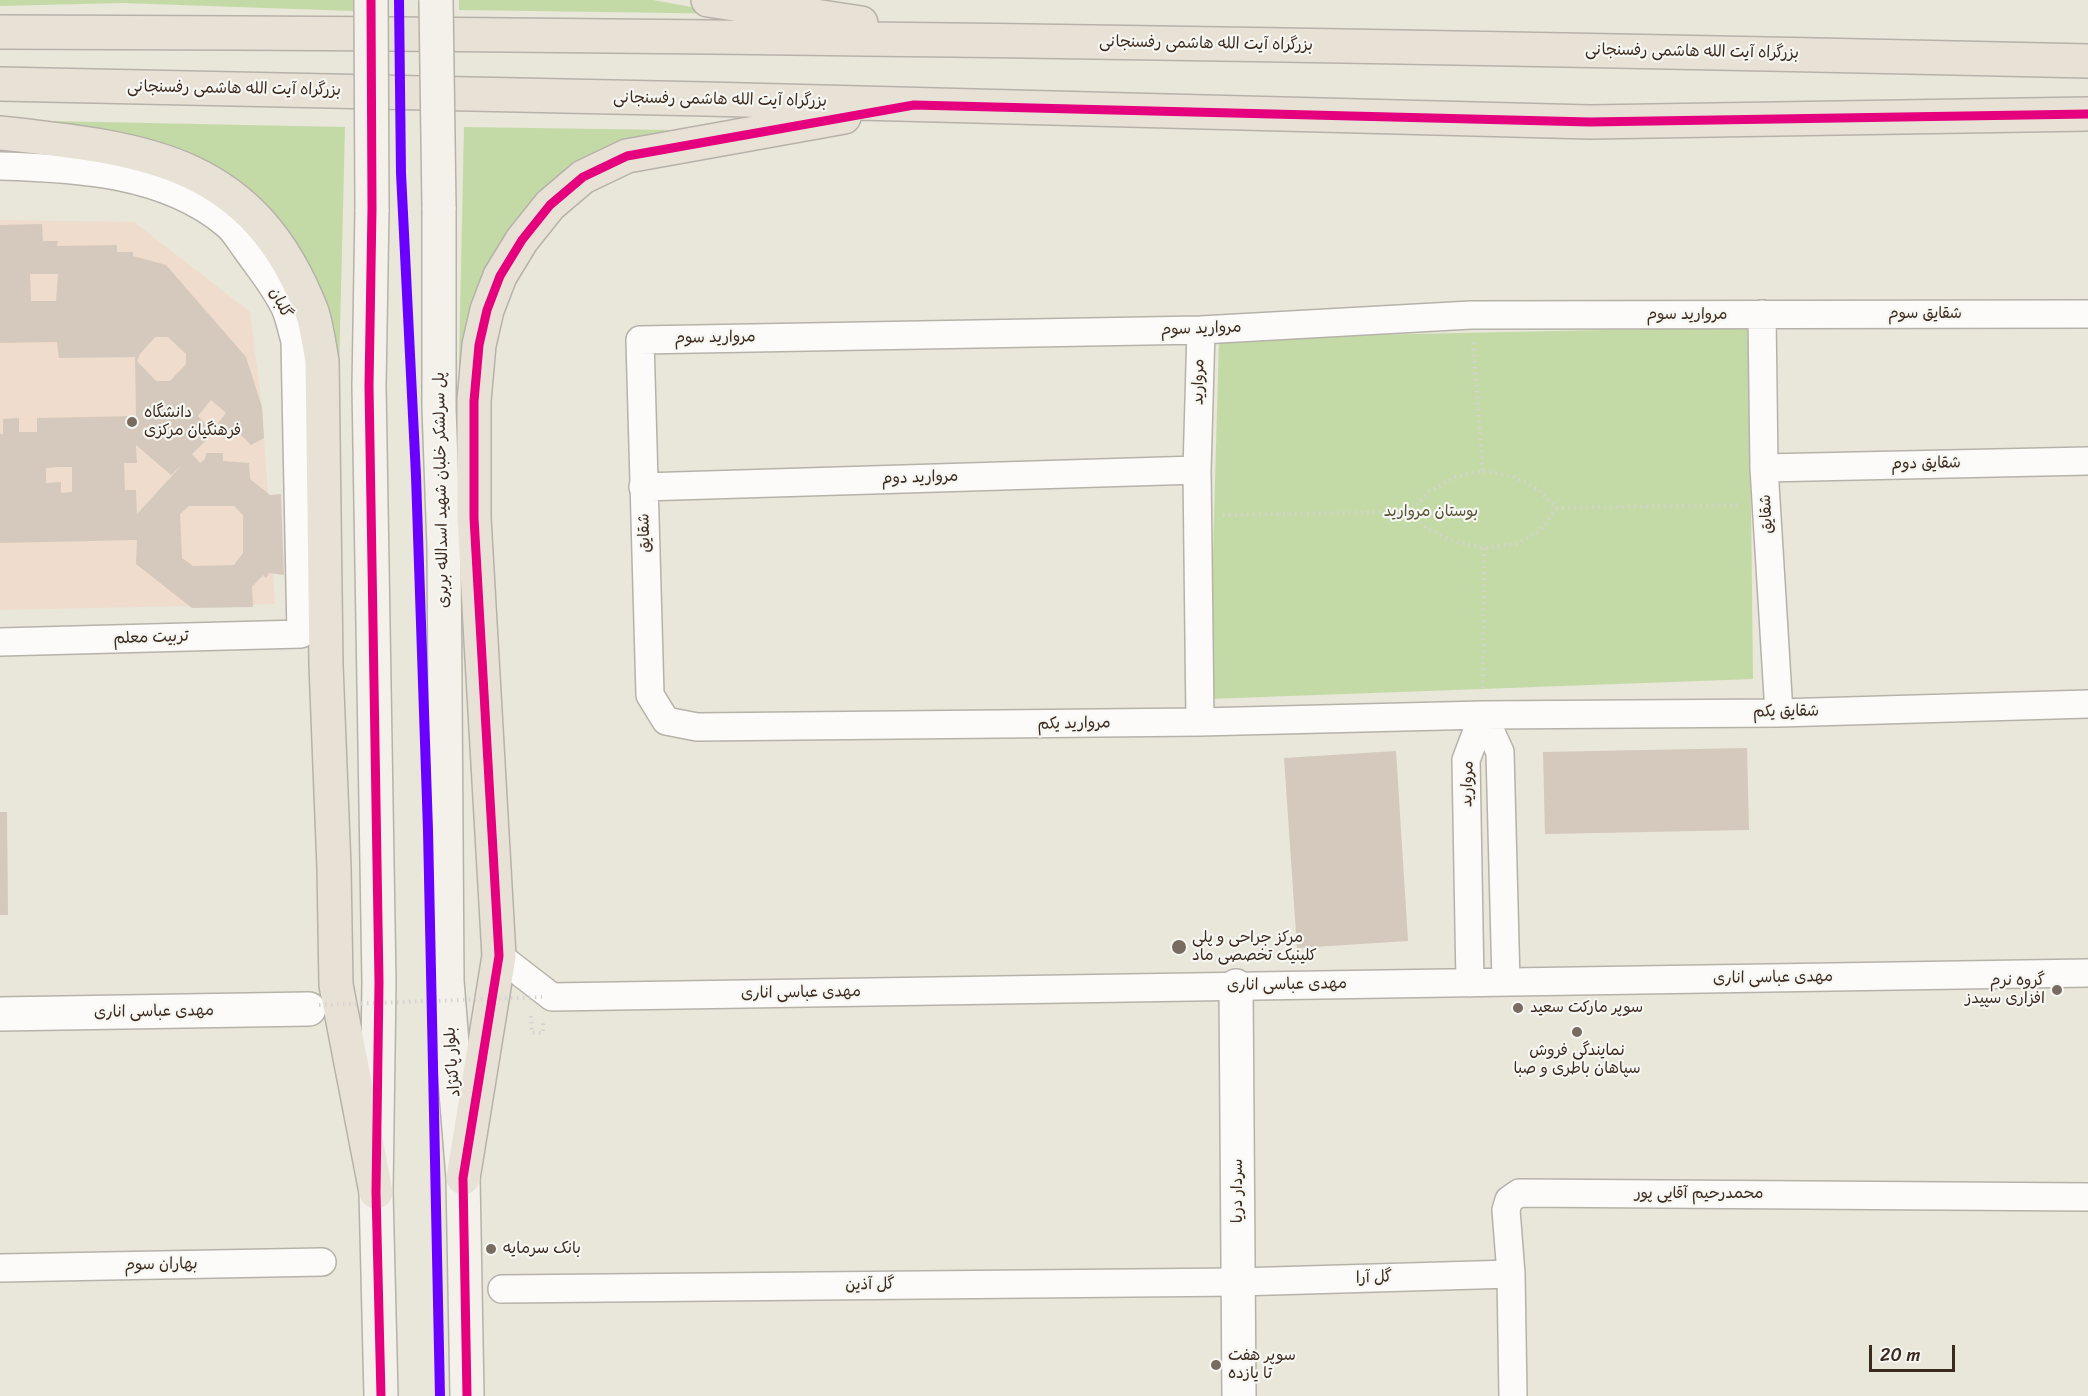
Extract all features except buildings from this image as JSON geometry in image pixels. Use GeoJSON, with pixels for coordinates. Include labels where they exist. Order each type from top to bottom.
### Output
{"type":"FeatureCollection","features":[{"type":"Feature","properties":{"kind":"highway"},"geometry":{"type":"LineString","coordinates":[[708,0],[978,41]]}},
{"type":"Feature","properties":{"kind":"highway","name":"بزرگراه آیت الله هاشمی رفسنجانی"},"geometry":{"type":"LineString","coordinates":[[0,32],[306,33],[1424,46],[2088,61]]}},
{"type":"Feature","properties":{"kind":"highway","name":"بزرگراه آیت الله هاشمی رفسنجانی"},"geometry":{"type":"LineString","coordinates":[[0,84],[1590,122],[2088,114]]}},
{"type":"Feature","properties":{"kind":"highway"},"geometry":{"type":"LineString","coordinates":[[463,1178],[499,956],[474,518],[474,401],[479,345],[487,310],[500,276],[522,240],[550,205],[583,177],[627,156],[914,105]]}},
{"type":"Feature","properties":{"kind":"highway"},"geometry":{"type":"LineString","coordinates":[[0,133],[69,141],[150,156],[192,171],[235,197],[265,227],[290,264],[312,313],[322,361],[326,665],[336,985],[376,1192]]}},
{"type":"Feature","properties":{"kind":"main road"},"geometry":{"type":"LineString","coordinates":[[371,0],[372,209],[369,386],[379,982],[376,1192],[381,1396]]}},
{"type":"Feature","properties":{"kind":"main road","name":"پل سرلشکر خلبان شهید اسدالله بربری"},"geometry":{"type":"LineString","coordinates":[[436,0],[439,408],[444,547],[447,981]]}},
{"type":"Feature","properties":{"kind":"main road","name":"بلوار پاکنژاد"},"geometry":{"type":"LineString","coordinates":[[447,981],[463,1178],[467,1396]]}},
{"type":"Feature","properties":{"kind":"street","name":"گلبان"},"geometry":{"type":"LineString","coordinates":[[0,166],[34,167],[146,182],[187,198],[228,225],[268,278],[284,304],[295,341],[301,634]]}},
{"type":"Feature","properties":{"kind":"street","name":"شقایق سوم"},"geometry":{"type":"LineString","coordinates":[[1762,314],[2088,314]]}},
{"type":"Feature","properties":{"kind":"street","name":"مروارید سوم"},"geometry":{"type":"LineString","coordinates":[[640,340],[1201,330],[1471,315],[1762,314]]}},
{"type":"Feature","properties":{"kind":"street","name":"شقایق"},"geometry":{"type":"LineString","coordinates":[[1762,314],[1764,468],[1779,713]]}},
{"type":"Feature","properties":{"kind":"street","name":"مروارید"},"geometry":{"type":"LineString","coordinates":[[1200,722],[1197,470],[1201,330]]}},
{"type":"Feature","properties":{"kind":"street","name":"شقایق"},"geometry":{"type":"LineString","coordinates":[[640,340],[650,694],[666,721]]}},
{"type":"Feature","properties":{"kind":"street","name":"شقایق دوم"},"geometry":{"type":"LineString","coordinates":[[1764,468],[2088,461]]}},
{"type":"Feature","properties":{"kind":"street","name":"مروارید دوم"},"geometry":{"type":"LineString","coordinates":[[643,487],[1197,470]]}},
{"type":"Feature","properties":{"kind":"street","name":"تربیت معلم"},"geometry":{"type":"LineString","coordinates":[[0,642],[301,634]]}},
{"type":"Feature","properties":{"kind":"street","name":"شقایق یکم"},"geometry":{"type":"LineString","coordinates":[[1483,715],[1779,713],[2088,704]]}},
{"type":"Feature","properties":{"kind":"street","name":"مروارید"},"geometry":{"type":"LineString","coordinates":[[1483,715],[1500,752],[1506,982]]}},
{"type":"Feature","properties":{"kind":"street","name":"مروارید"},"geometry":{"type":"LineString","coordinates":[[1470,983],[1466,760],[1483,715]]}},
{"type":"Feature","properties":{"kind":"street","name":"مروارید یکم"},"geometry":{"type":"LineString","coordinates":[[666,721],[697,727],[1200,722],[1483,715]]}},
{"type":"Feature","properties":{"kind":"street"},"geometry":{"type":"LineString","coordinates":[[499,956],[547,997]]}},
{"type":"Feature","properties":{"kind":"street","name":"مهدی عباسی اناری"},"geometry":{"type":"LineString","coordinates":[[547,997],[2088,973]]}},
{"type":"Feature","properties":{"kind":"street","name":"سردار دریا"},"geometry":{"type":"LineString","coordinates":[[1236,986],[1239,1396]]}},
{"type":"Feature","properties":{"kind":"street","name":"مهدی عباسی اناری"},"geometry":{"type":"LineString","coordinates":[[0,1014],[314,1007]]}},
{"type":"Feature","properties":{"kind":"street","name":"محمدرحیم آقایی پور"},"geometry":{"type":"LineString","coordinates":[[1513,1396],[1506,1209],[1509,1200],[1519,1193],[2088,1197]]}},
{"type":"Feature","properties":{"kind":"street","name":"بهاران سوم"},"geometry":{"type":"LineString","coordinates":[[0,1268],[322,1262]]}},
{"type":"Feature","properties":{"kind":"street","name":"گل آرا"},"geometry":{"type":"LineString","coordinates":[[1238,1282],[1510,1274]]}},
{"type":"Feature","properties":{"kind":"street","name":"گل آذین"},"geometry":{"type":"LineString","coordinates":[[502,1289],[1238,1282]]}},
{"type":"Feature","properties":{"kind":"path"},"geometry":{"type":"LineString","coordinates":[[1471,315],[1482,471]]}},
{"type":"Feature","properties":{"kind":"path"},"geometry":{"type":"LineString","coordinates":[[1199,516],[1411,512],[1428,492],[1455,477],[1482,471],[1513,476],[1538,489],[1556,508],[1740,505]]}},
{"type":"Feature","properties":{"kind":"path"},"geometry":{"type":"LineString","coordinates":[[1411,512],[1425,528],[1453,541],[1484,548],[1516,544],[1540,531],[1556,508]]}},
{"type":"Feature","properties":{"kind":"path"},"geometry":{"type":"LineString","coordinates":[[1483,715],[1484,548]]}},
{"type":"Feature","properties":{"kind":"path"},"geometry":{"type":"LineString","coordinates":[[314,1007],[547,997]]}},
{"type":"Feature","properties":{"kind":"shaded area","name":"دانشگاه فرهنگیان مرکزی"},"geometry":{"type":"Polygon","coordinates":[[[0,220],[134,222],[250,312],[262,407],[275,604],[0,610],[0,220]]]}},
{"type":"Feature","properties":{"kind":"green space"},"geometry":{"type":"Polygon","coordinates":[[[0,0],[353,0],[353,11],[122,3],[0,6],[0,0]]]}},
{"type":"Feature","properties":{"kind":"green space"},"geometry":{"type":"Polygon","coordinates":[[[459,0],[653,0],[743,14],[459,10],[459,0]]]}},
{"type":"Feature","properties":{"kind":"green space"},"geometry":{"type":"Polygon","coordinates":[[[0,120],[345,127],[339,372],[317,302],[303,267],[0,120]]]}},
{"type":"Feature","properties":{"kind":"green space"},"geometry":{"type":"Polygon","coordinates":[[[464,127],[740,131],[544,196],[458,408],[464,127]]]}},
{"type":"Feature","properties":{"kind":"green space","name":"بوستان مروارید"},"geometry":{"type":"Polygon","coordinates":[[[1749,327],[1753,679],[1209,699],[1219,338],[1749,327]]]}},
{"type":"Feature","properties":{"kind":"transit line"},"geometry":{"type":"LineString","coordinates":[[371,0],[372,209],[369,386],[379,982],[376,1192],[381,1396]]}},
{"type":"Feature","properties":{"kind":"transit line"},"geometry":{"type":"LineString","coordinates":[[399,0],[401,173],[416,476],[428,830],[440,1396]]}},
{"type":"Feature","properties":{"kind":"transit line"},"geometry":{"type":"LineString","coordinates":[[467,1396],[463,1178],[499,956],[474,518],[474,401],[479,345],[487,310],[500,276],[522,240],[550,205],[583,177],[627,156],[914,105],[1590,122],[2088,114]]}},
{"type":"Feature","properties":{"kind":"place","name":"دانشگاه فرهنگیان مرکزی"},"geometry":{"type":"Point","coordinates":[132,422]}},
{"type":"Feature","properties":{"kind":"place","name":"مرکز جراحی و پلی کلینیک تخصصی ماد"},"geometry":{"type":"Point","coordinates":[1179,947]}},
{"type":"Feature","properties":{"kind":"place","name":"گروه نرم افزاری سپیدز"},"geometry":{"type":"Point","coordinates":[2057,990]}},
{"type":"Feature","properties":{"kind":"place","name":"سوپر مارکت سعید"},"geometry":{"type":"Point","coordinates":[1518,1008]}},
{"type":"Feature","properties":{"kind":"place","name":"نمایندگی فروش سپاهان باطری و صبا"},"geometry":{"type":"Point","coordinates":[1577,1032]}},
{"type":"Feature","properties":{"kind":"place","name":"بانک سرمایه"},"geometry":{"type":"Point","coordinates":[491,1249]}},
{"type":"Feature","properties":{"kind":"place","name":"سوپر هفت تا یازده"},"geometry":{"type":"Point","coordinates":[1216,1365]}}]}
